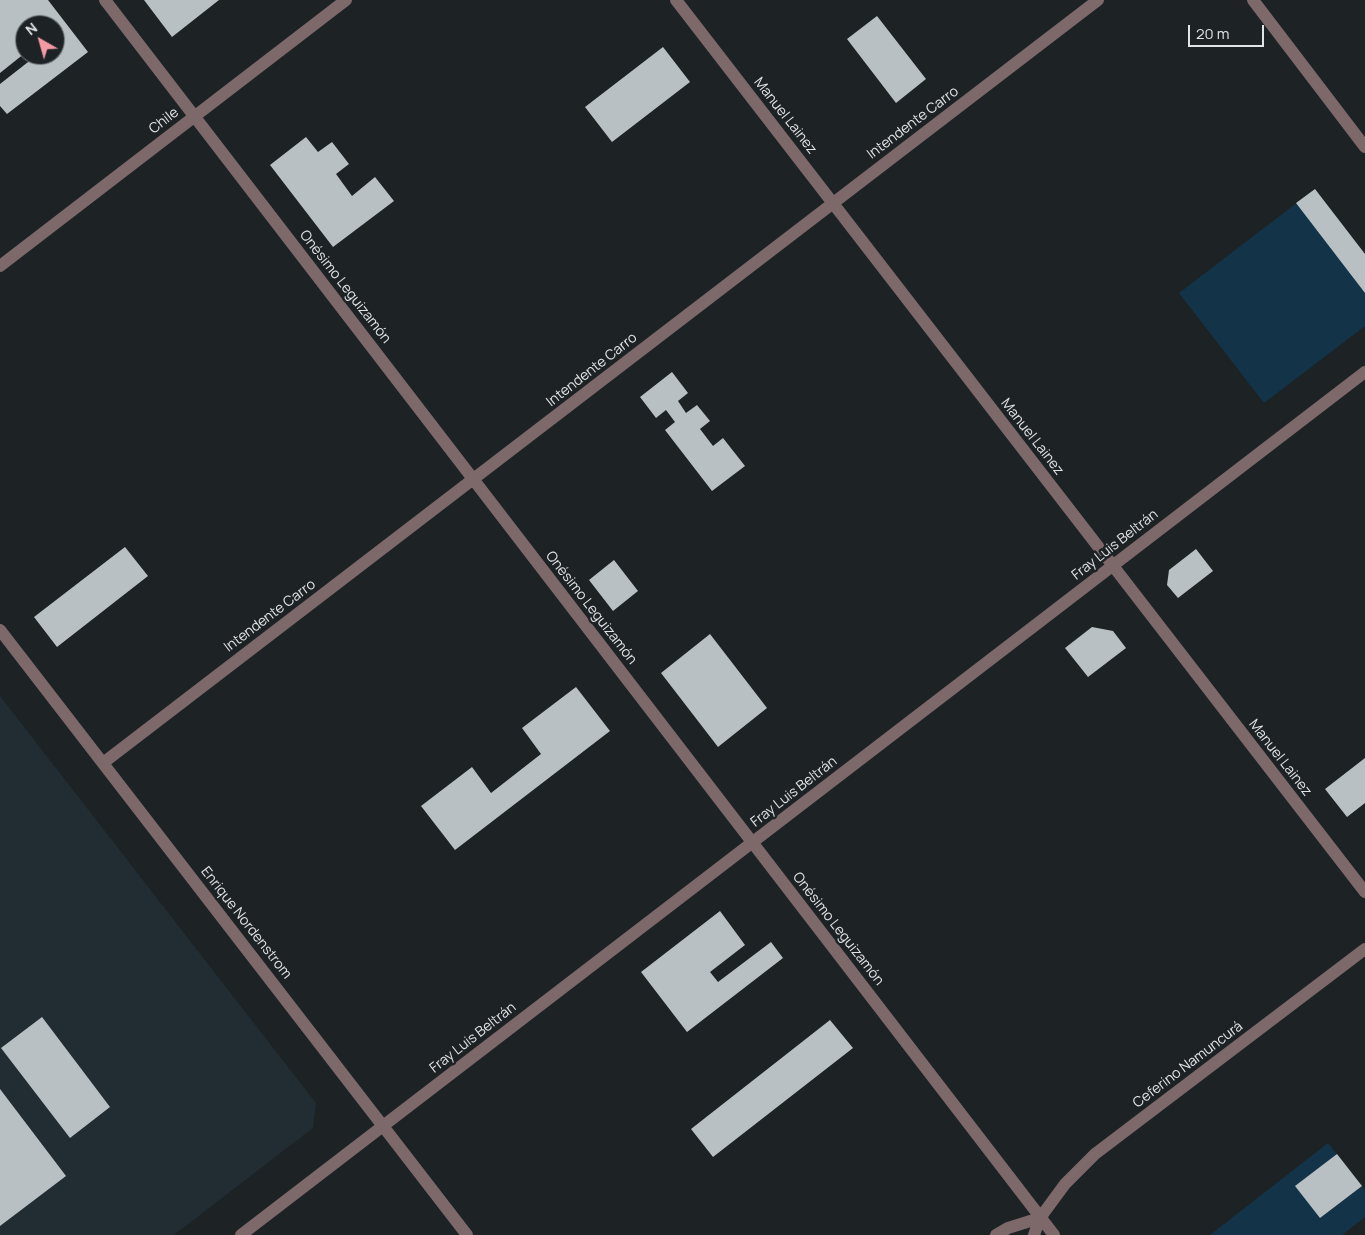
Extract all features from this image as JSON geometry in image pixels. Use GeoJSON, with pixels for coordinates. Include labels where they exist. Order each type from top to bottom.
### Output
{"type":"FeatureCollection","features":[{"type":"Feature","properties":{"kind":"street","name":"Onésimo Leguizamón"},"geometry":{"type":"LineString","coordinates":[[105,0],[1054,1235]]}},
{"type":"Feature","properties":{"kind":"street","name":"Chile"},"geometry":{"type":"LineString","coordinates":[[0,266],[346,0]]}},
{"type":"Feature","properties":{"kind":"street","name":"Manuel Lainez"},"geometry":{"type":"LineString","coordinates":[[676,0],[1365,892]]}},
{"type":"Feature","properties":{"kind":"street","name":"Intendente Carro"},"geometry":{"type":"LineString","coordinates":[[103,763],[1098,0]]}},
{"type":"Feature","properties":{"kind":"street"},"geometry":{"type":"LineString","coordinates":[[1253,0],[1365,147]]}},
{"type":"Feature","properties":{"kind":"street","name":"Fray Luis Beltrán"},"geometry":{"type":"LineString","coordinates":[[241,1235],[1365,372]]}},
{"type":"Feature","properties":{"kind":"street","name":"Enrique Nordenstrom"},"geometry":{"type":"LineString","coordinates":[[0,630],[468,1235]]}},
{"type":"Feature","properties":{"kind":"street","name":"Ceferino Namuncurá"},"geometry":{"type":"LineString","coordinates":[[1034,1235],[1040,1218],[1065,1184],[1095,1154],[1365,949]]}},
{"type":"Feature","properties":{"kind":"street"},"geometry":{"type":"LineString","coordinates":[[996,1235],[1008,1228],[1040,1218]]}},
{"type":"Feature","properties":{"kind":"shaded area"},"geometry":{"type":"Polygon","coordinates":[[[1315,189],[1365,254],[1365,326],[1264,403],[1179,293],[1315,189]]]}},
{"type":"Feature","properties":{"kind":"shaded area"},"geometry":{"type":"Polygon","coordinates":[[[0,696],[316,1103],[313,1128],[174,1235],[0,1235],[0,696]]]}},
{"type":"Feature","properties":{"kind":"shaded area"},"geometry":{"type":"Polygon","coordinates":[[[1328,1143],[1365,1190],[1365,1217],[1342,1235],[1210,1235],[1328,1143]]]}},
{"type":"Feature","properties":{"kind":"building"},"geometry":{"type":"Polygon","coordinates":[[[0,0],[48,0],[60,15],[15,15],[15,61],[0,73],[0,0]]]}},
{"type":"Feature","properties":{"kind":"building"},"geometry":{"type":"Polygon","coordinates":[[[144,0],[219,0],[172,37],[144,0]]]}},
{"type":"Feature","properties":{"kind":"building"},"geometry":{"type":"Polygon","coordinates":[[[877,16],[926,79],[896,103],[847,39],[877,16]]]}},
{"type":"Feature","properties":{"kind":"building"},"geometry":{"type":"Polygon","coordinates":[[[65,22],[88,52],[7,114],[0,106],[0,84],[24,65],[65,65],[65,22]]]}},
{"type":"Feature","properties":{"kind":"building"},"geometry":{"type":"Polygon","coordinates":[[[663,47],[690,82],[612,142],[585,107],[663,47]]]}},
{"type":"Feature","properties":{"kind":"building"},"geometry":{"type":"Polygon","coordinates":[[[306,137],[318,152],[332,142],[349,164],[336,174],[352,196],[375,177],[394,201],[333,247],[270,165],[306,137]]]}},
{"type":"Feature","properties":{"kind":"building"},"geometry":{"type":"Polygon","coordinates":[[[1315,189],[1365,254],[1365,293],[1296,203],[1315,189]]]}},
{"type":"Feature","properties":{"kind":"building"},"geometry":{"type":"Polygon","coordinates":[[[672,372],[688,393],[678,401],[686,413],[697,405],[710,421],[700,429],[713,446],[723,438],[745,466],[712,491],[665,430],[675,422],[666,410],[656,418],[640,397],[672,372]]]}},
{"type":"Feature","properties":{"kind":"building"},"geometry":{"type":"Polygon","coordinates":[[[125,547],[148,576],[57,647],[34,617],[125,547]]]}},
{"type":"Feature","properties":{"kind":"building"},"geometry":{"type":"Polygon","coordinates":[[[1196,549],[1213,571],[1178,598],[1167,585],[1169,570],[1196,549]]]}},
{"type":"Feature","properties":{"kind":"building"},"geometry":{"type":"Polygon","coordinates":[[[614,560],[638,591],[613,611],[589,580],[614,560]]]}},
{"type":"Feature","properties":{"kind":"building"},"geometry":{"type":"Polygon","coordinates":[[[1092,627],[1113,631],[1126,648],[1088,677],[1065,648],[1092,627]]]}},
{"type":"Feature","properties":{"kind":"building"},"geometry":{"type":"Polygon","coordinates":[[[710,634],[767,708],[718,747],[661,673],[710,634]]]}},
{"type":"Feature","properties":{"kind":"building"},"geometry":{"type":"Polygon","coordinates":[[[576,687],[610,731],[455,850],[421,806],[472,767],[491,793],[541,754],[522,728],[576,687]]]}},
{"type":"Feature","properties":{"kind":"building"},"geometry":{"type":"Polygon","coordinates":[[[1365,758],[1365,803],[1347,817],[1325,789],[1365,758]]]}},
{"type":"Feature","properties":{"kind":"building"},"geometry":{"type":"Polygon","coordinates":[[[720,911],[745,945],[710,972],[718,982],[771,942],[783,958],[687,1032],[641,972],[720,911]]]}},
{"type":"Feature","properties":{"kind":"building"},"geometry":{"type":"Polygon","coordinates":[[[42,1017],[110,1107],[70,1138],[1,1048],[42,1017]]]}},
{"type":"Feature","properties":{"kind":"building"},"geometry":{"type":"Polygon","coordinates":[[[830,1020],[853,1048],[713,1157],[691,1129],[830,1020]]]}},
{"type":"Feature","properties":{"kind":"building"},"geometry":{"type":"Polygon","coordinates":[[[0,1089],[66,1176],[0,1226],[0,1089]]]}},
{"type":"Feature","properties":{"kind":"building"},"geometry":{"type":"Polygon","coordinates":[[[1337,1154],[1362,1186],[1320,1218],[1295,1186],[1337,1154]]]}}]}
